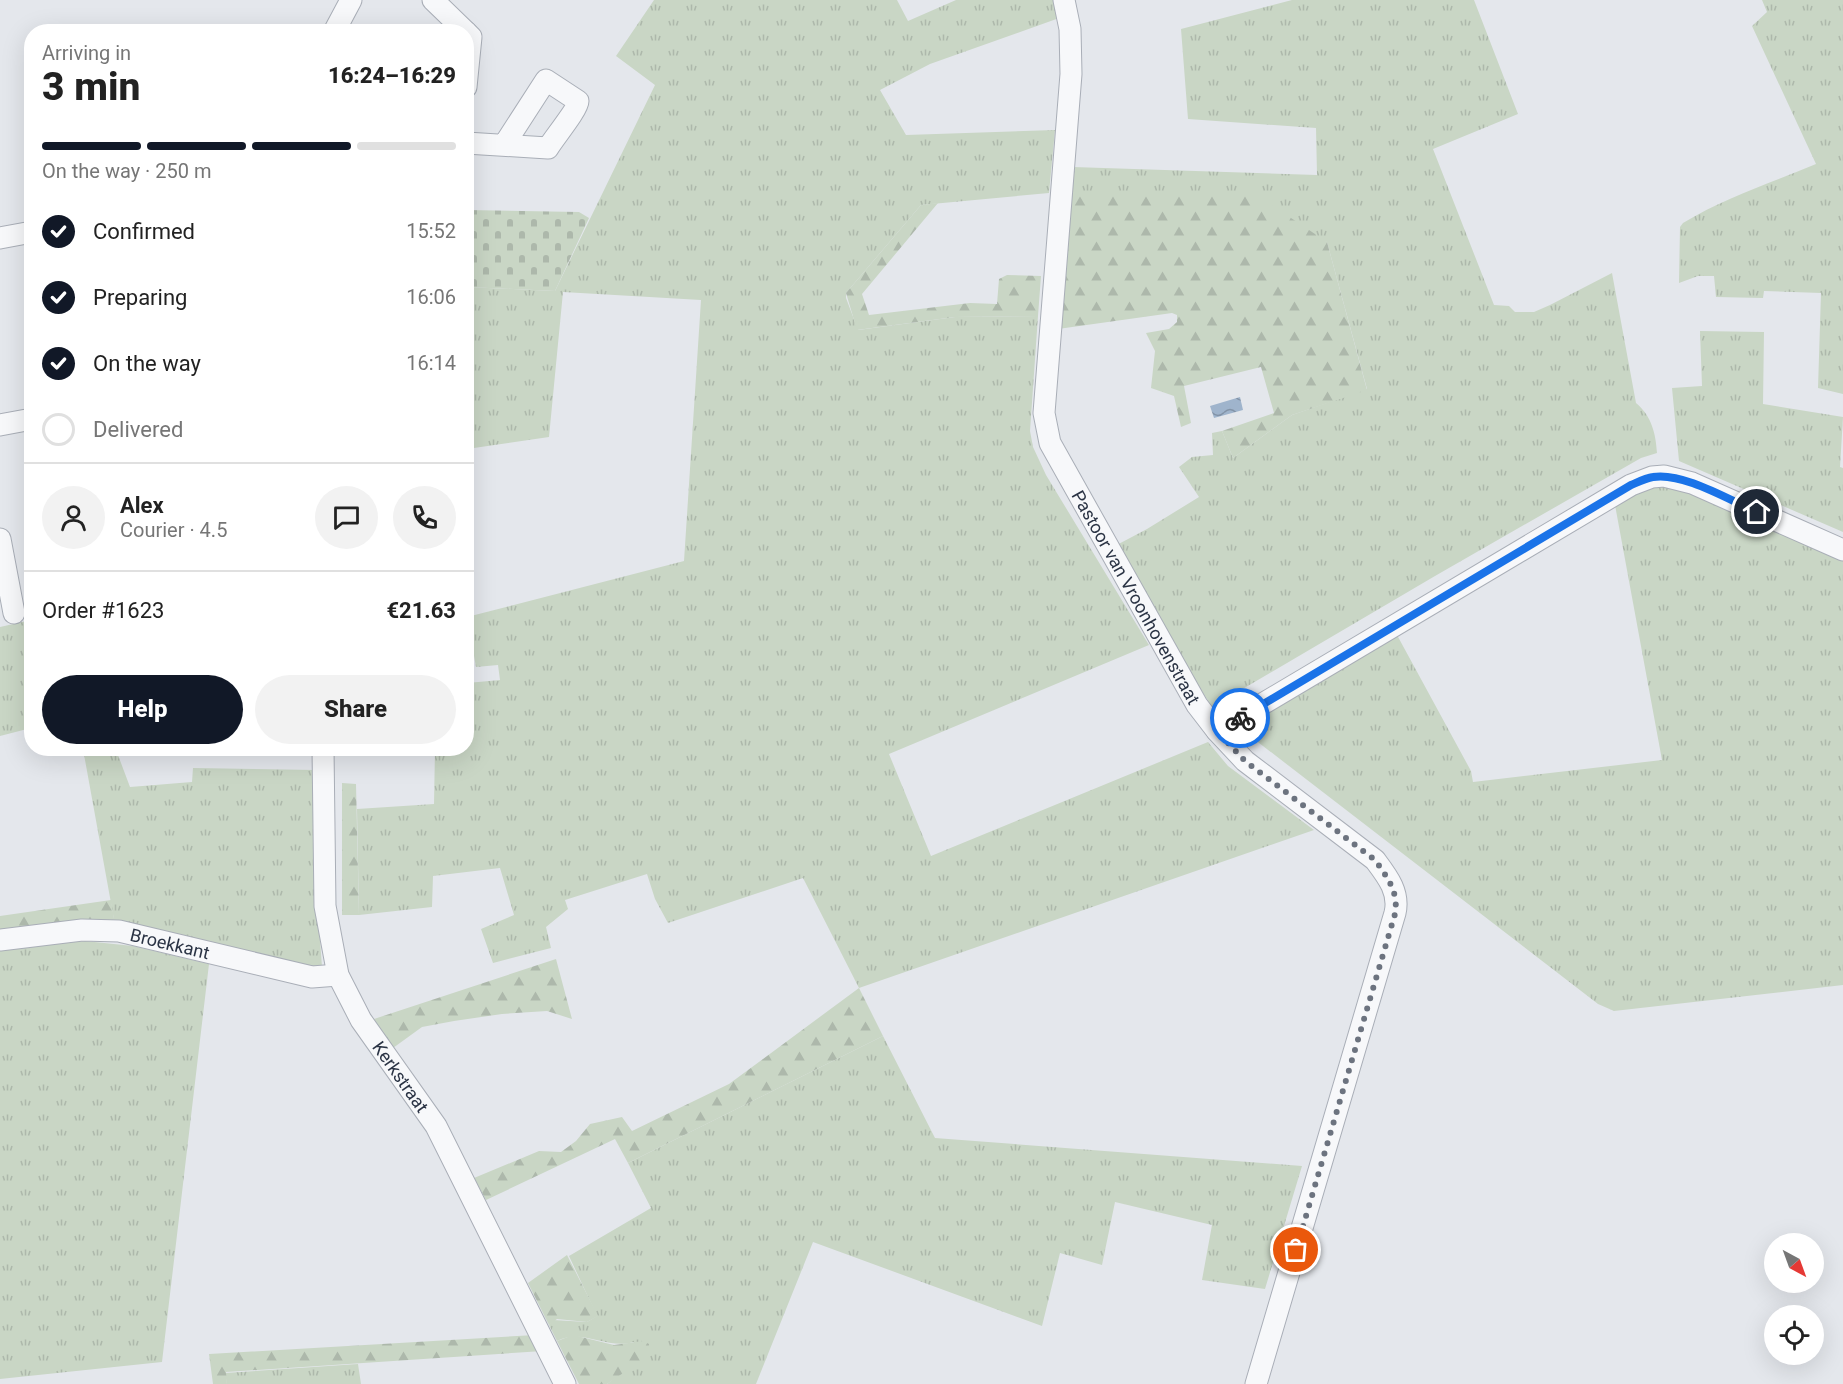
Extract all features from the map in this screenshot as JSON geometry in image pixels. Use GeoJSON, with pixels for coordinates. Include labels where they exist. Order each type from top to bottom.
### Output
{"type":"FeatureCollection","features":[{"type":"Feature","properties":{"kind":"street"},"geometry":{"type":"LineString","coordinates":[[338,24],[351,0]]}},
{"type":"Feature","properties":{"kind":"street"},"geometry":{"type":"LineString","coordinates":[[433,0],[458,24]]}},
{"type":"Feature","properties":{"kind":"street","name":"Pastoor van Vroonhovenstraat"},"geometry":{"type":"LineString","coordinates":[[1064,0],[1070,29],[1071,74],[1045,401],[1046,429],[1059,462],[1197,705],[1245,761],[1375,860],[1389,879],[1396,897],[1395,914],[1256,1384]]}},
{"type":"Feature","properties":{"kind":"street"},"geometry":{"type":"LineString","coordinates":[[474,143],[504,145]]}},
{"type":"Feature","properties":{"kind":"street"},"geometry":{"type":"LineString","coordinates":[[0,238],[24,234]]}},
{"type":"Feature","properties":{"kind":"street"},"geometry":{"type":"LineString","coordinates":[[0,425],[24,420]]}},
{"type":"Feature","properties":{"kind":"street"},"geometry":{"type":"LineString","coordinates":[[1217,731],[1631,485],[1652,477],[1664,476],[1692,483],[1843,550]]}},
{"type":"Feature","properties":{"kind":"street"},"geometry":{"type":"LineString","coordinates":[[0,538],[15,613]]}},
{"type":"Feature","properties":{"kind":"street","name":"Kerkstraat"},"geometry":{"type":"LineString","coordinates":[[323,756],[325,906],[338,975],[361,1020],[436,1126],[565,1384]]}},
{"type":"Feature","properties":{"kind":"street","name":"Broekkant"},"geometry":{"type":"LineString","coordinates":[[0,940],[82,930],[119,931],[312,977],[338,975]]}},
{"type":"Feature","properties":{"kind":"green space"},"geometry":{"type":"Polygon","coordinates":[[[654,0],[897,0],[908,21],[956,0],[1056,0],[1062,17],[930,64],[880,90],[906,135],[1055,130],[1049,193],[921,205],[846,293],[846,298],[858,330],[955,317],[1038,316],[1030,431],[1033,447],[1046,475],[1149,645],[889,754],[931,856],[1208,742],[1228,766],[1314,830],[859,988],[803,878],[668,923],[655,899],[647,874],[565,900],[568,909],[546,927],[551,948],[493,963],[481,929],[514,915],[500,868],[433,876],[432,907],[359,915],[357,809],[434,804],[435,756],[474,756],[474,682],[500,680],[498,665],[476,667],[474,615],[684,561],[701,300],[563,292],[549,437],[474,448],[474,287],[555,291],[655,85],[616,56],[654,0]]]}},
{"type":"Feature","properties":{"kind":"green space"},"geometry":{"type":"Polygon","coordinates":[[[1292,0],[1474,0],[1518,114],[1433,149],[1494,305],[1509,306],[1515,312],[1534,312],[1612,273],[1636,403],[1646,414],[1652,426],[1657,453],[1641,458],[1212,707],[1111,548],[1199,497],[1179,467],[1192,457],[1213,455],[1212,433],[1222,431],[1233,458],[1292,415],[1367,389],[1327,242],[1071,192],[1073,167],[1317,175],[1316,128],[1188,119],[1181,29],[1292,0]]]}},
{"type":"Feature","properties":{"kind":"green space"},"geometry":{"type":"Polygon","coordinates":[[[1762,0],[1843,0],[1843,394],[1818,388],[1821,293],[1764,291],[1763,298],[1716,297],[1714,276],[1698,276],[1679,283],[1680,227],[1683,223],[1732,198],[1816,164],[1752,26],[1767,12],[1762,0]]]}},
{"type":"Feature","properties":{"kind":"green space"},"geometry":{"type":"Polygon","coordinates":[[[1071,192],[1258,196],[1327,242],[1367,390],[1292,415],[1233,458],[1222,431],[1274,413],[1261,367],[1184,386],[1191,423],[1181,427],[1174,396],[1151,388],[1155,351],[1146,333],[1169,329],[1177,322],[1177,315],[1172,313],[1058,329],[1071,192]]]}},
{"type":"Feature","properties":{"kind":"green space"},"geometry":{"type":"Polygon","coordinates":[[[938,203],[862,294],[869,315],[970,303],[997,304],[999,279],[1007,275],[1041,276],[1038,316],[955,317],[857,330],[846,293],[921,205],[938,203]]]}},
{"type":"Feature","properties":{"kind":"green space"},"geometry":{"type":"Polygon","coordinates":[[[474,210],[579,212],[589,218],[555,291],[474,287],[474,210]]]}},
{"type":"Feature","properties":{"kind":"green space"},"geometry":{"type":"Polygon","coordinates":[[[1700,331],[1764,332],[1763,404],[1843,417],[1840,467],[1843,468],[1843,532],[1679,461],[1672,388],[1702,386],[1700,331]]]}},
{"type":"Feature","properties":{"kind":"green space"},"geometry":{"type":"Polygon","coordinates":[[[1661,479],[1843,557],[1843,985],[1614,1011],[1598,1004],[1241,729],[1397,635],[1471,771],[1473,782],[1662,760],[1615,505],[1661,479]]]}},
{"type":"Feature","properties":{"kind":"green space"},"geometry":{"type":"Polygon","coordinates":[[[24,622],[24,730],[0,736],[0,627],[24,622]]]}},
{"type":"Feature","properties":{"kind":"green space"},"geometry":{"type":"Polygon","coordinates":[[[84,756],[118,756],[130,787],[192,782],[193,768],[318,770],[318,913],[322,967],[315,968],[115,925],[84,756]]]}},
{"type":"Feature","properties":{"kind":"green space"},"geometry":{"type":"Polygon","coordinates":[[[342,783],[356,784],[359,915],[342,915],[342,783]]]}},
{"type":"Feature","properties":{"kind":"green space"},"geometry":{"type":"Polygon","coordinates":[[[111,900],[115,925],[0,932],[0,916],[111,900]]]}},
{"type":"Feature","properties":{"kind":"green space"},"geometry":{"type":"Polygon","coordinates":[[[85,941],[133,946],[209,964],[162,1362],[0,1379],[0,948],[85,941]]]}},
{"type":"Feature","properties":{"kind":"green space"},"geometry":{"type":"Polygon","coordinates":[[[556,959],[572,1019],[547,1011],[502,1014],[454,1021],[422,1027],[393,1048],[374,1019],[556,959]]]}},
{"type":"Feature","properties":{"kind":"green space"},"geometry":{"type":"Polygon","coordinates":[[[859,988],[883,1036],[628,1163],[615,1139],[486,1200],[474,1178],[539,1151],[561,1152],[576,1141],[590,1124],[622,1117],[632,1131],[729,1084],[859,988]]]}},
{"type":"Feature","properties":{"kind":"green space"},"geometry":{"type":"Polygon","coordinates":[[[883,1036],[935,1138],[1302,1166],[1265,1289],[1202,1280],[1212,1225],[1115,1202],[1102,1265],[1060,1253],[1042,1326],[813,1242],[756,1384],[607,1384],[625,1370],[634,1342],[624,1344],[576,1337],[557,1341],[549,1325],[553,1320],[587,1322],[597,1316],[569,1256],[651,1208],[628,1163],[883,1036]]]}},
{"type":"Feature","properties":{"kind":"green space"},"geometry":{"type":"Polygon","coordinates":[[[567,1255],[598,1316],[587,1322],[557,1319],[549,1325],[528,1283],[567,1255]]]}},
{"type":"Feature","properties":{"kind":"green space"},"geometry":{"type":"Polygon","coordinates":[[[535,1335],[543,1351],[226,1372],[227,1384],[213,1384],[209,1354],[535,1335]]]}},
{"type":"Feature","properties":{"kind":"green space"},"geometry":{"type":"Polygon","coordinates":[[[573,1335],[614,1345],[643,1341],[649,1344],[648,1356],[607,1384],[579,1384],[557,1341],[573,1335]]]}},
{"type":"Feature","properties":{"kind":"green space"},"geometry":{"type":"Polygon","coordinates":[[[358,1364],[361,1384],[227,1384],[225,1373],[358,1364]]]}},
{"type":"Feature","properties":{"kind":"water"},"geometry":{"type":"Polygon","coordinates":[[[1240,397],[1243,410],[1214,418],[1210,406],[1240,397]]]}},
{"type":"Feature","properties":{"kind":"way so far"},"geometry":{"type":"LineString","coordinates":[[1240,718],[1217,731],[1245,761],[1375,860],[1389,879],[1396,897],[1395,914],[1296,1250]]}},
{"type":"Feature","properties":{"kind":"route"},"geometry":{"type":"LineString","coordinates":[[1240,718],[1631,485],[1652,477],[1664,476],[1692,483],[1757,512]]}}]}
